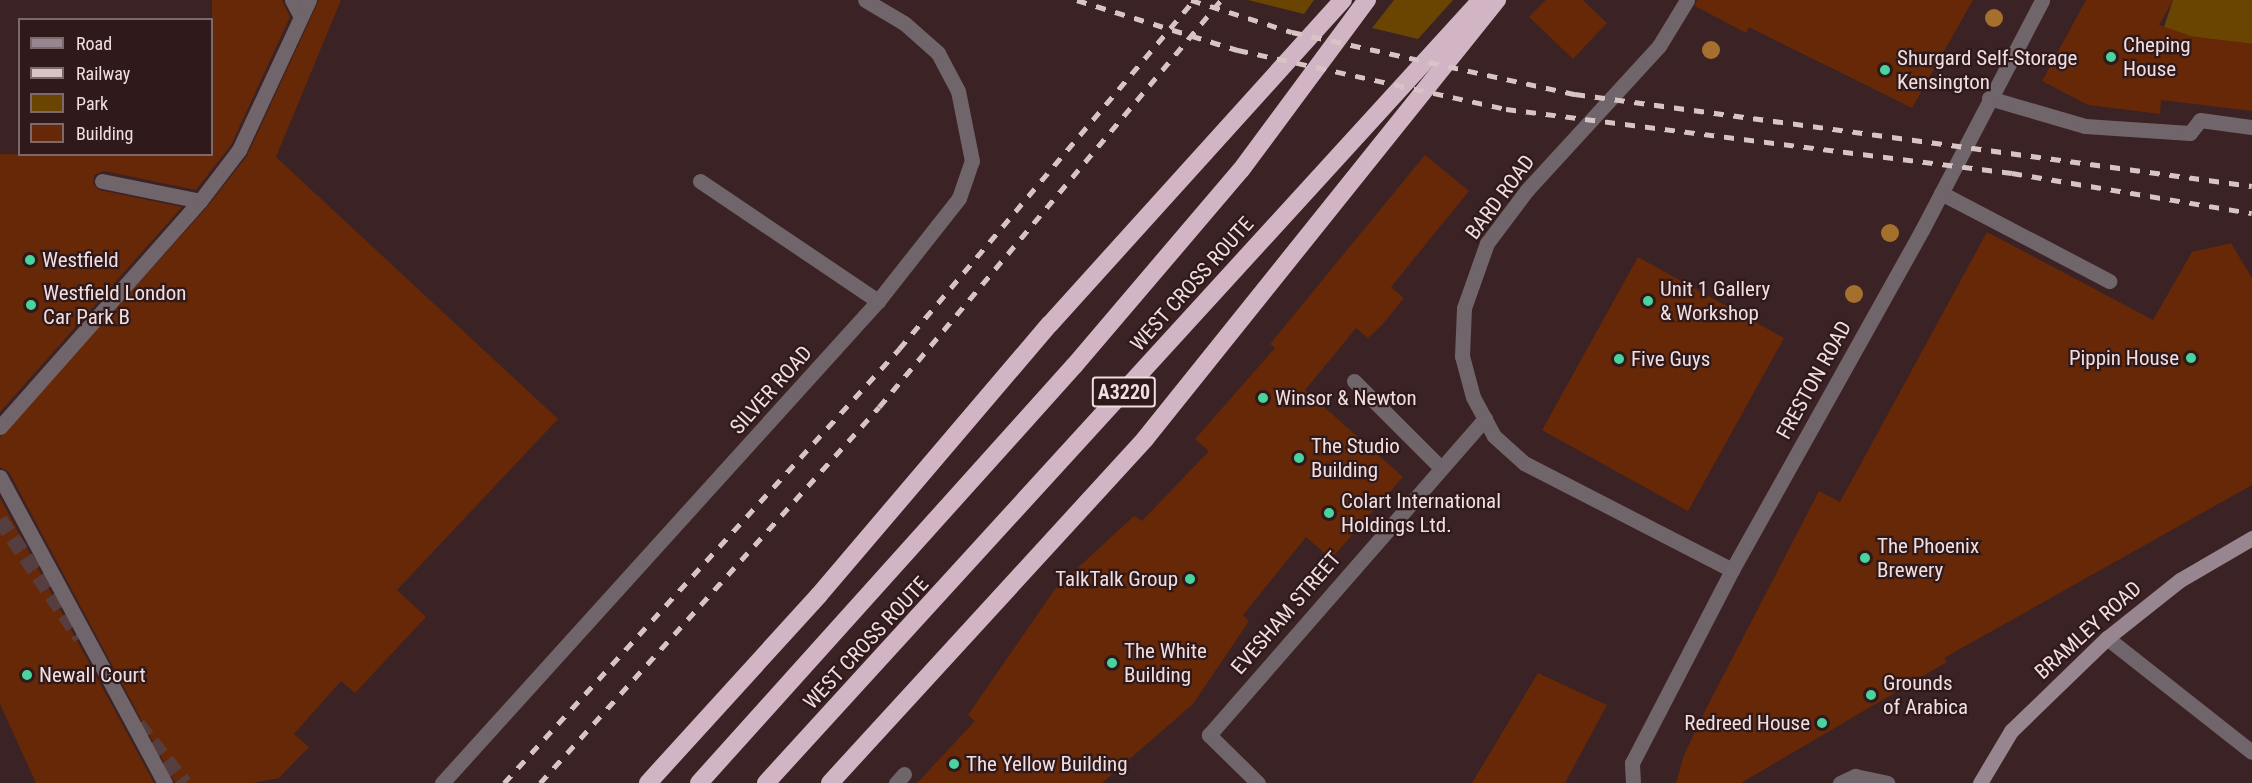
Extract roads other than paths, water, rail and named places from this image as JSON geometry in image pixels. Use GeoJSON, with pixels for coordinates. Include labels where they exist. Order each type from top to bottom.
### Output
{"type":"FeatureCollection","features":[{"type":"Feature","properties":{"kind":"highway"},"geometry":{"type":"LineString","coordinates":[[648,783],[819,595],[1050,324],[1344,0]]}},
{"type":"Feature","properties":{"kind":"highway","name":"WEST CROSS ROUTE"},"geometry":{"type":"LineString","coordinates":[[699,783],[1142,286],[1240,170],[1367,0]]}},
{"type":"Feature","properties":{"kind":"highway","name":"WEST CROSS ROUTE"},"geometry":{"type":"LineString","coordinates":[[766,783],[1480,0]]}},
{"type":"Feature","properties":{"kind":"highway","name":"A3220"},"geometry":{"type":"LineString","coordinates":[[830,783],[1145,439],[1497,0]]}},
{"type":"Feature","properties":{"kind":"street"},"geometry":{"type":"LineString","coordinates":[[292,0],[301,17]]}},
{"type":"Feature","properties":{"kind":"street"},"geometry":{"type":"LineString","coordinates":[[0,427],[200,201],[239,150],[309,0]]}},
{"type":"Feature","properties":{"kind":"street","name":"SILVER ROAD"},"geometry":{"type":"LineString","coordinates":[[442,783],[878,301],[959,198],[972,161],[958,91],[938,53],[904,23],[865,0]]}},
{"type":"Feature","properties":{"kind":"street","name":"BARD ROAD"},"geometry":{"type":"LineString","coordinates":[[1686,0],[1659,46],[1527,190],[1477,264],[1464,308],[1462,356],[1473,397],[1494,436],[1524,463],[1731,570]]}},
{"type":"Feature","properties":{"kind":"street","name":"FRESTON ROAD"},"geometry":{"type":"LineString","coordinates":[[1633,783],[1632,763],[1731,570],[1941,193],[2042,0]]}},
{"type":"Feature","properties":{"kind":"street"},"geometry":{"type":"LineString","coordinates":[[1989,98],[2085,126],[2190,133],[2200,120],[2252,127]]}},
{"type":"Feature","properties":{"kind":"street"},"geometry":{"type":"LineString","coordinates":[[102,181],[200,201]]}},
{"type":"Feature","properties":{"kind":"street"},"geometry":{"type":"LineString","coordinates":[[700,181],[878,301]]}},
{"type":"Feature","properties":{"kind":"street"},"geometry":{"type":"LineString","coordinates":[[1941,193],[2109,281]]}},
{"type":"Feature","properties":{"kind":"street"},"geometry":{"type":"LineString","coordinates":[[1354,381],[1440,467],[1485,419]]}},
{"type":"Feature","properties":{"kind":"street","name":"EVESHAM STREET"},"geometry":{"type":"LineString","coordinates":[[1258,783],[1209,735],[1440,467]]}},
{"type":"Feature","properties":{"kind":"street"},"geometry":{"type":"LineString","coordinates":[[0,477],[165,783]]}},
{"type":"Feature","properties":{"kind":"street","name":"BRAMLEY ROAD"},"geometry":{"type":"LineString","coordinates":[[1980,783],[2011,731],[2107,638],[2180,580],[2252,537]]}},
{"type":"Feature","properties":{"kind":"street"},"geometry":{"type":"LineString","coordinates":[[2107,638],[2252,752]]}},
{"type":"Feature","properties":{"kind":"street"},"geometry":{"type":"LineString","coordinates":[[1840,783],[1855,776],[1887,783]]}},
{"type":"Feature","properties":{"kind":"tunnel"},"geometry":{"type":"LineString","coordinates":[[0,519],[80,637]]}},
{"type":"Feature","properties":{"kind":"tunnel"},"geometry":{"type":"LineString","coordinates":[[138,724],[185,783]]}},
{"type":"Feature","properties":{"kind":"railway"},"geometry":{"type":"LineString","coordinates":[[1077,0],[1238,50],[1506,109],[2012,173],[2252,213]]}},
{"type":"Feature","properties":{"kind":"railway"},"geometry":{"type":"LineString","coordinates":[[1191,0],[1292,32],[1575,94],[2252,186]]}},
{"type":"Feature","properties":{"kind":"railway"},"geometry":{"type":"LineString","coordinates":[[504,783],[899,349],[1194,0]]}},
{"type":"Feature","properties":{"kind":"railway"},"geometry":{"type":"LineString","coordinates":[[540,783],[879,407],[1221,0]]}},
{"type":"Feature","properties":{"kind":"place","name":"Cheping House"},"geometry":{"type":"Point","coordinates":[2111,57]}},
{"type":"Feature","properties":{"kind":"place","name":"Shurgard Self-Storage Kensington"},"geometry":{"type":"Point","coordinates":[1885,70]}},
{"type":"Feature","properties":{"kind":"place","name":"Westfield"},"geometry":{"type":"Point","coordinates":[30,260]}},
{"type":"Feature","properties":{"kind":"place","name":"Unit 1 Gallery & Workshop"},"geometry":{"type":"Point","coordinates":[1648,301]}},
{"type":"Feature","properties":{"kind":"place","name":"Westfield London Car Park B"},"geometry":{"type":"Point","coordinates":[31,305]}},
{"type":"Feature","properties":{"kind":"place","name":"Pippin House"},"geometry":{"type":"Point","coordinates":[2191,358]}},
{"type":"Feature","properties":{"kind":"place","name":"Five Guys"},"geometry":{"type":"Point","coordinates":[1619,359]}},
{"type":"Feature","properties":{"kind":"place","name":"Winsor & Newton"},"geometry":{"type":"Point","coordinates":[1263,398]}},
{"type":"Feature","properties":{"kind":"place","name":"The Studio Building"},"geometry":{"type":"Point","coordinates":[1299,458]}},
{"type":"Feature","properties":{"kind":"place","name":"Colart International Holdings Ltd."},"geometry":{"type":"Point","coordinates":[1329,513]}},
{"type":"Feature","properties":{"kind":"place","name":"The Phoenix Brewery"},"geometry":{"type":"Point","coordinates":[1865,558]}},
{"type":"Feature","properties":{"kind":"place","name":"TalkTalk Group"},"geometry":{"type":"Point","coordinates":[1190,579]}},
{"type":"Feature","properties":{"kind":"place","name":"The White Building"},"geometry":{"type":"Point","coordinates":[1112,663]}},
{"type":"Feature","properties":{"kind":"place","name":"Newall Court"},"geometry":{"type":"Point","coordinates":[27,675]}},
{"type":"Feature","properties":{"kind":"place","name":"Grounds of Arabica"},"geometry":{"type":"Point","coordinates":[1871,695]}},
{"type":"Feature","properties":{"kind":"place","name":"Redreed House"},"geometry":{"type":"Point","coordinates":[1822,723]}},
{"type":"Feature","properties":{"kind":"place","name":"The Yellow Building"},"geometry":{"type":"Point","coordinates":[954,764]}}]}
